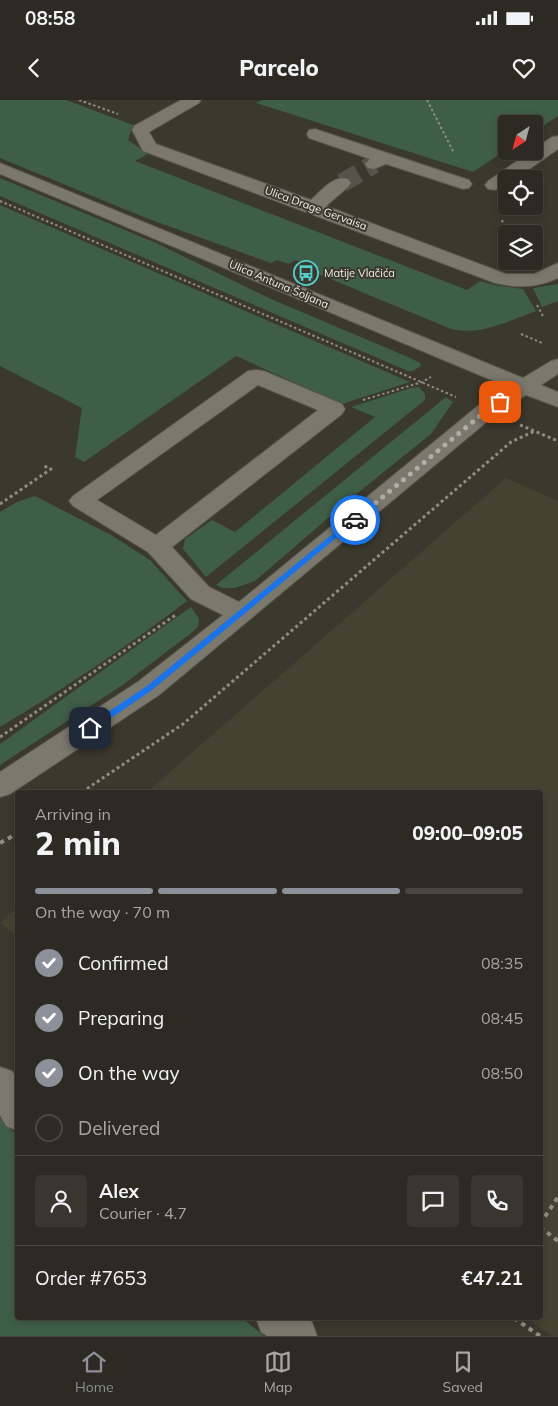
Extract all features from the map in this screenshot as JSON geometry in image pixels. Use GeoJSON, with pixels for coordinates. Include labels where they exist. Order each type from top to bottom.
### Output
{"type":"FeatureCollection","features":[{"type":"Feature","properties":{"kind":"street","name":"Ulica Drage Gervaisa"},"geometry":{"type":"LineString","coordinates":[[194,100],[140,130],[149,147],[502,279],[525,282],[541,279],[558,269]]}},
{"type":"Feature","properties":{"kind":"street"},"geometry":{"type":"LineString","coordinates":[[315,134],[380,161],[463,184]]}},
{"type":"Feature","properties":{"kind":"street"},"geometry":{"type":"LineString","coordinates":[[494,185],[558,141]]}},
{"type":"Feature","properties":{"kind":"street","name":"Ulica Antuna Šoljana"},"geometry":{"type":"LineString","coordinates":[[0,168],[558,400]]}},
{"type":"Feature","properties":{"kind":"street"},"geometry":{"type":"LineString","coordinates":[[313,207],[342,183]]}},
{"type":"Feature","properties":{"kind":"street"},"geometry":{"type":"LineString","coordinates":[[0,786],[150,688],[487,410],[558,366]]}},
{"type":"Feature","properties":{"kind":"street"},"geometry":{"type":"LineString","coordinates":[[157,546],[334,409],[256,376],[81,501],[157,546],[200,593],[241,614]]}},
{"type":"Feature","properties":{"kind":"street"},"geometry":{"type":"LineString","coordinates":[[0,1082],[15,1109]]}},
{"type":"Feature","properties":{"kind":"street"},"geometry":{"type":"LineString","coordinates":[[278,1320],[298,1336]]}},
{"type":"Feature","properties":{"kind":"path"},"geometry":{"type":"LineString","coordinates":[[79,100],[119,115]]}},
{"type":"Feature","properties":{"kind":"path"},"geometry":{"type":"LineString","coordinates":[[427,100],[458,160]]}},
{"type":"Feature","properties":{"kind":"path"},"geometry":{"type":"LineString","coordinates":[[0,201],[449,394]]}},
{"type":"Feature","properties":{"kind":"path"},"geometry":{"type":"LineString","coordinates":[[502,220],[504,225]]}},
{"type":"Feature","properties":{"kind":"path"},"geometry":{"type":"LineString","coordinates":[[521,334],[546,344]]}},
{"type":"Feature","properties":{"kind":"path"},"geometry":{"type":"LineString","coordinates":[[334,409],[422,382]]}},
{"type":"Feature","properties":{"kind":"path"},"geometry":{"type":"LineString","coordinates":[[524,426],[558,441]]}},
{"type":"Feature","properties":{"kind":"path"},"geometry":{"type":"LineString","coordinates":[[85,790],[183,724],[511,442],[535,431]]}},
{"type":"Feature","properties":{"kind":"path"},"geometry":{"type":"LineString","coordinates":[[0,504],[51,469],[42,465]]}},
{"type":"Feature","properties":{"kind":"path"},"geometry":{"type":"LineString","coordinates":[[0,737],[141,641],[180,611]]}},
{"type":"Feature","properties":{"kind":"path"},"geometry":{"type":"LineString","coordinates":[[0,843],[15,835]]}},
{"type":"Feature","properties":{"kind":"path"},"geometry":{"type":"LineString","coordinates":[[543,1220],[558,1197]]}},
{"type":"Feature","properties":{"kind":"path"},"geometry":{"type":"LineString","coordinates":[[543,1228],[558,1241]]}},
{"type":"Feature","properties":{"kind":"path"},"geometry":{"type":"LineString","coordinates":[[517,1320],[540,1336]]}},
{"type":"Feature","properties":{"kind":"shaded area"},"geometry":{"type":"Polygon","coordinates":[[[506,478],[558,501],[558,1336],[552,1336],[529,1320],[543,1320],[543,790],[149,790],[506,478]]]}},
{"type":"Feature","properties":{"kind":"shaded area"},"geometry":{"type":"Polygon","coordinates":[[[15,909],[15,934],[0,923],[15,909]]]}},
{"type":"Feature","properties":{"kind":"green space"},"geometry":{"type":"Polygon","coordinates":[[[0,100],[66,100],[133,125],[128,140],[148,154],[135,161],[467,290],[480,281],[523,289],[536,311],[483,329],[462,331],[451,329],[316,273],[320,269],[296,260],[289,264],[277,260],[271,263],[146,218],[0,158],[0,100]]]}},
{"type":"Feature","properties":{"kind":"green space"},"geometry":{"type":"Polygon","coordinates":[[[262,100],[558,100],[558,116],[543,126],[543,115],[498,115],[498,155],[473,172],[256,103],[262,100]]]}},
{"type":"Feature","properties":{"kind":"green space"},"geometry":{"type":"Polygon","coordinates":[[[0,178],[156,243],[271,299],[408,357],[420,363],[421,366],[413,371],[408,371],[0,196],[0,178]]]}},
{"type":"Feature","properties":{"kind":"green space"},"geometry":{"type":"Polygon","coordinates":[[[0,205],[410,382],[342,404],[236,356],[84,462],[75,457],[82,408],[0,366],[0,205]]]}},
{"type":"Feature","properties":{"kind":"green space"},"geometry":{"type":"Polygon","coordinates":[[[558,284],[558,301],[542,307],[533,288],[558,284]]]}},
{"type":"Feature","properties":{"kind":"green space"},"geometry":{"type":"Polygon","coordinates":[[[419,387],[425,394],[425,400],[206,577],[183,549],[185,539],[212,520],[235,532],[375,417],[351,407],[419,387]]]}},
{"type":"Feature","properties":{"kind":"green space"},"geometry":{"type":"Polygon","coordinates":[[[446,397],[453,402],[431,434],[349,500],[255,581],[235,588],[223,588],[216,585],[446,397]]]}},
{"type":"Feature","properties":{"kind":"green space"},"geometry":{"type":"Polygon","coordinates":[[[35,496],[111,535],[150,560],[187,601],[96,666],[0,727],[0,512],[17,502],[35,496]]]}},
{"type":"Feature","properties":{"kind":"green space"},"geometry":{"type":"Polygon","coordinates":[[[191,607],[199,619],[198,627],[190,634],[124,684],[0,765],[0,744],[191,607]]]}},
{"type":"Feature","properties":{"kind":"green space"},"geometry":{"type":"Polygon","coordinates":[[[0,1118],[15,1134],[15,1320],[244,1320],[264,1336],[0,1336],[0,1118]]]}},
{"type":"Feature","properties":{"kind":"tunnel"},"geometry":{"type":"LineString","coordinates":[[342,183],[374,164]]}},
{"type":"Feature","properties":{"kind":"way so far"},"geometry":{"type":"LineString","coordinates":[[355,520],[487,410],[500,402]]}},
{"type":"Feature","properties":{"kind":"place","name":"Matije Vlačića"},"geometry":{"type":"Point","coordinates":[306,273]}},
{"type":"Feature","properties":{"kind":"route"},"geometry":{"type":"LineString","coordinates":[[90,728],[150,688],[355,520]]}}]}
